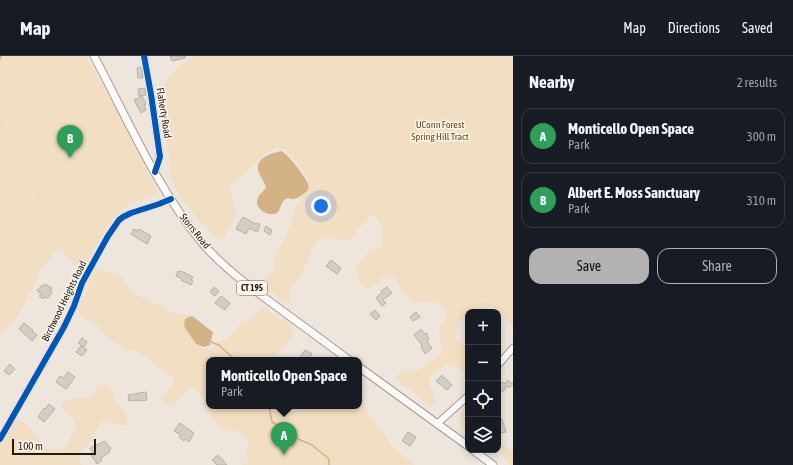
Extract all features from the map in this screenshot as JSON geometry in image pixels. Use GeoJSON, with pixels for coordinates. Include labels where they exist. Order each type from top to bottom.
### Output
{"type":"FeatureCollection","features":[{"type":"Feature","properties":{"kind":"main road","name":"Storrs Road"},"geometry":{"type":"LineString","coordinates":[[94,56],[155,172],[180,213],[205,246],[224,265],[253,289],[346,357]]}},
{"type":"Feature","properties":{"kind":"main road"},"geometry":{"type":"LineString","coordinates":[[362,369],[465,444]]}},
{"type":"Feature","properties":{"kind":"main road"},"geometry":{"type":"LineString","coordinates":[[477,453],[494,465]]}},
{"type":"Feature","properties":{"kind":"street","name":"Flaherty Road"},"geometry":{"type":"LineString","coordinates":[[144,56],[160,158],[155,172]]}},
{"type":"Feature","properties":{"kind":"street","name":"Birchwood Heights Road"},"geometry":{"type":"LineString","coordinates":[[0,439],[64,327],[74,306],[82,283],[96,256],[119,220],[131,213],[171,199]]}},
{"type":"Feature","properties":{"kind":"street"},"geometry":{"type":"LineString","coordinates":[[501,362],[513,348]]}},
{"type":"Feature","properties":{"kind":"street"},"geometry":{"type":"LineString","coordinates":[[437,424],[465,399]]}},
{"type":"Feature","properties":{"kind":"path"},"geometry":{"type":"LineString","coordinates":[[0,121],[9,138],[10,146],[8,158],[10,167]]}},
{"type":"Feature","properties":{"kind":"path"},"geometry":{"type":"LineString","coordinates":[[0,165],[10,167],[31,182],[41,199],[54,206],[66,203],[81,212],[102,200],[110,204],[119,220]]}},
{"type":"Feature","properties":{"kind":"path"},"geometry":{"type":"LineString","coordinates":[[0,186],[5,173],[13,169]]}},
{"type":"Feature","properties":{"kind":"green space"},"geometry":{"type":"Polygon","coordinates":[[[0,56],[86,56],[100,83],[104,82],[122,122],[159,195],[133,202],[121,210],[113,218],[94,249],[89,262],[78,267],[63,251],[58,249],[41,269],[33,288],[16,319],[0,335],[0,56]]]}},
{"type":"Feature","properties":{"kind":"green space","name":"UConn Forest Spring Hill Tract"},"geometry":{"type":"Polygon","coordinates":[[[193,56],[513,56],[513,327],[501,316],[501,309],[493,309],[490,306],[482,309],[465,309],[465,318],[459,324],[456,336],[462,344],[465,345],[465,373],[449,364],[433,373],[428,380],[435,399],[435,402],[431,406],[420,399],[413,391],[404,387],[396,376],[406,371],[413,372],[418,370],[441,355],[442,348],[439,329],[445,317],[446,311],[441,304],[434,301],[414,302],[405,294],[391,276],[383,277],[369,288],[364,288],[360,284],[356,266],[369,251],[379,248],[382,245],[382,226],[374,215],[370,216],[349,241],[319,238],[299,279],[291,288],[289,303],[284,303],[277,296],[264,289],[259,282],[272,272],[275,257],[292,221],[298,203],[308,187],[307,176],[284,150],[277,148],[270,151],[237,179],[231,186],[230,191],[235,204],[236,216],[223,239],[216,237],[196,217],[177,191],[170,177],[169,154],[162,119],[166,106],[164,85],[172,74],[193,56]]]}},
{"type":"Feature","properties":{"kind":"green space"},"geometry":{"type":"Polygon","coordinates":[[[96,269],[100,269],[119,275],[130,291],[177,314],[192,317],[189,328],[197,343],[203,348],[212,349],[220,341],[224,341],[233,334],[237,327],[251,320],[255,313],[261,308],[268,309],[274,315],[291,324],[293,336],[286,346],[277,352],[275,357],[206,357],[206,406],[201,396],[191,388],[187,390],[174,406],[172,406],[162,398],[166,394],[169,387],[174,383],[172,376],[136,350],[125,349],[112,341],[97,325],[82,317],[80,314],[78,307],[86,294],[91,275],[96,269]]]}},
{"type":"Feature","properties":{"kind":"green space"},"geometry":{"type":"Polygon","coordinates":[[[99,385],[110,388],[113,391],[116,402],[124,411],[128,425],[122,426],[102,421],[91,441],[80,454],[79,461],[82,465],[0,465],[0,440],[12,420],[15,422],[18,420],[29,426],[46,447],[56,450],[65,448],[76,428],[75,421],[68,413],[61,409],[63,403],[69,400],[92,396],[99,385]]]}},
{"type":"Feature","properties":{"kind":"green space"},"geometry":{"type":"Polygon","coordinates":[[[362,406],[364,406],[392,445],[415,465],[241,465],[248,460],[246,453],[248,442],[246,438],[237,431],[219,427],[208,410],[362,409],[362,406]]]}},
{"type":"Feature","properties":{"kind":"green space"},"geometry":{"type":"Polygon","coordinates":[[[465,407],[465,430],[460,421],[465,407]]]}},
{"type":"Feature","properties":{"kind":"green space"},"geometry":{"type":"Polygon","coordinates":[[[501,442],[506,447],[513,449],[513,465],[511,465],[501,453],[501,442]]]}},
{"type":"Feature","properties":{"kind":"shaded area"},"geometry":{"type":"Polygon","coordinates":[[[281,151],[292,161],[304,176],[308,184],[308,190],[303,195],[296,198],[288,198],[284,200],[278,212],[275,214],[268,214],[259,208],[257,202],[258,197],[266,187],[259,174],[258,165],[259,162],[265,157],[281,151]]]}},
{"type":"Feature","properties":{"kind":"shaded area"},"geometry":{"type":"Polygon","coordinates":[[[192,316],[213,332],[210,345],[204,347],[196,344],[184,326],[185,319],[192,316]]]}},
{"type":"Feature","properties":{"kind":"building"},"geometry":{"type":"Polygon","coordinates":[[[170,56],[185,56],[185,58],[172,61],[170,56]]]}},
{"type":"Feature","properties":{"kind":"building"},"geometry":{"type":"Polygon","coordinates":[[[142,67],[143,78],[138,78],[137,68],[142,67]]]}},
{"type":"Feature","properties":{"kind":"building"},"geometry":{"type":"Polygon","coordinates":[[[145,88],[146,95],[139,96],[138,89],[145,88]]]}},
{"type":"Feature","properties":{"kind":"building"},"geometry":{"type":"Polygon","coordinates":[[[142,96],[146,104],[144,105],[146,110],[141,113],[134,100],[142,96]]]}},
{"type":"Feature","properties":{"kind":"building"},"geometry":{"type":"Polygon","coordinates":[[[243,217],[260,225],[257,232],[249,228],[246,234],[236,229],[243,217]]]}},
{"type":"Feature","properties":{"kind":"building"},"geometry":{"type":"Polygon","coordinates":[[[266,226],[272,230],[270,235],[264,231],[266,226]]]}},
{"type":"Feature","properties":{"kind":"building"},"geometry":{"type":"Polygon","coordinates":[[[134,229],[138,231],[139,229],[151,236],[147,244],[131,234],[134,229]]]}},
{"type":"Feature","properties":{"kind":"building"},"geometry":{"type":"Polygon","coordinates":[[[331,260],[341,268],[337,274],[326,266],[331,260]]]}},
{"type":"Feature","properties":{"kind":"building"},"geometry":{"type":"Polygon","coordinates":[[[178,271],[193,277],[191,280],[193,281],[191,285],[176,276],[178,271]]]}},
{"type":"Feature","properties":{"kind":"building"},"geometry":{"type":"Polygon","coordinates":[[[45,284],[52,288],[50,291],[52,292],[48,298],[45,297],[43,299],[39,296],[41,294],[37,291],[42,285],[43,286],[45,284]]]}},
{"type":"Feature","properties":{"kind":"building"},"geometry":{"type":"Polygon","coordinates":[[[214,287],[219,291],[215,296],[210,292],[214,287]]]}},
{"type":"Feature","properties":{"kind":"building"},"geometry":{"type":"Polygon","coordinates":[[[387,287],[392,293],[383,300],[386,303],[382,306],[376,298],[382,292],[381,291],[387,287]]]}},
{"type":"Feature","properties":{"kind":"building"},"geometry":{"type":"Polygon","coordinates":[[[221,296],[230,303],[225,310],[215,303],[221,296]]]}},
{"type":"Feature","properties":{"kind":"building"},"geometry":{"type":"Polygon","coordinates":[[[375,310],[380,316],[376,320],[370,314],[375,310]]]}},
{"type":"Feature","properties":{"kind":"building"},"geometry":{"type":"Polygon","coordinates":[[[416,312],[420,317],[413,321],[410,317],[416,312]]]}},
{"type":"Feature","properties":{"kind":"building"},"geometry":{"type":"Polygon","coordinates":[[[24,323],[37,335],[32,341],[19,329],[24,323]]]}},
{"type":"Feature","properties":{"kind":"building"},"geometry":{"type":"Polygon","coordinates":[[[421,329],[425,334],[427,333],[429,339],[427,342],[432,348],[425,354],[421,347],[422,345],[414,335],[421,329]]]}},
{"type":"Feature","properties":{"kind":"building"},"geometry":{"type":"Polygon","coordinates":[[[82,338],[87,342],[84,347],[78,343],[82,338]]]}},
{"type":"Feature","properties":{"kind":"building"},"geometry":{"type":"Polygon","coordinates":[[[81,346],[87,350],[82,356],[76,352],[81,346]]]}},
{"type":"Feature","properties":{"kind":"building"},"geometry":{"type":"Polygon","coordinates":[[[305,350],[312,354],[310,357],[300,357],[305,350]]]}},
{"type":"Feature","properties":{"kind":"building"},"geometry":{"type":"Polygon","coordinates":[[[10,364],[15,369],[9,375],[4,371],[10,364]]]}},
{"type":"Feature","properties":{"kind":"building"},"geometry":{"type":"Polygon","coordinates":[[[68,372],[75,377],[66,389],[56,382],[60,376],[63,378],[68,372]]]}},
{"type":"Feature","properties":{"kind":"building"},"geometry":{"type":"Polygon","coordinates":[[[442,375],[452,385],[447,390],[436,381],[442,375]]]}},
{"type":"Feature","properties":{"kind":"building"},"geometry":{"type":"Polygon","coordinates":[[[508,380],[513,384],[509,388],[507,386],[503,392],[501,390],[501,384],[503,382],[505,384],[508,380]]]}},
{"type":"Feature","properties":{"kind":"building"},"geometry":{"type":"Polygon","coordinates":[[[146,392],[147,400],[129,401],[128,395],[146,392]]]}},
{"type":"Feature","properties":{"kind":"building"},"geometry":{"type":"Polygon","coordinates":[[[49,404],[55,409],[44,422],[38,417],[44,408],[45,409],[49,404]]]}},
{"type":"Feature","properties":{"kind":"building"},"geometry":{"type":"Polygon","coordinates":[[[502,419],[506,432],[501,433],[502,419]]]}},
{"type":"Feature","properties":{"kind":"building"},"geometry":{"type":"Polygon","coordinates":[[[180,423],[194,433],[189,442],[185,439],[184,441],[179,437],[181,435],[174,431],[180,423]]]}},
{"type":"Feature","properties":{"kind":"building"},"geometry":{"type":"Polygon","coordinates":[[[408,432],[416,437],[410,446],[402,441],[408,432]]]}},
{"type":"Feature","properties":{"kind":"building"},"geometry":{"type":"Polygon","coordinates":[[[105,441],[111,449],[109,451],[110,452],[101,458],[102,460],[97,464],[91,455],[94,454],[90,448],[105,441]]]}},
{"type":"Feature","properties":{"kind":"building"},"geometry":{"type":"Polygon","coordinates":[[[218,455],[227,465],[217,465],[212,460],[218,455]]]}},
{"type":"Feature","properties":{"kind":"waterway"},"geometry":{"type":"LineString","coordinates":[[211,342],[219,345],[232,357]]}},
{"type":"Feature","properties":{"kind":"waterway"},"geometry":{"type":"LineString","coordinates":[[270,409],[272,422],[291,430],[298,439],[312,445],[329,459],[329,465]]}},
{"type":"Feature","properties":{"kind":"cycle path"},"geometry":{"type":"LineString","coordinates":[[144,56],[160,157],[155,172]]}},
{"type":"Feature","properties":{"kind":"cycle path"},"geometry":{"type":"LineString","coordinates":[[0,439],[64,327],[74,306],[82,283],[108,236],[119,220],[131,213],[171,199]]}},
{"type":"Feature","properties":{"kind":"place","name":"Albert E. Moss Sanctuary"},"geometry":{"type":"Point","coordinates":[70,158]}},
{"type":"Feature","properties":{"kind":"place","name":"Monticello Open Space"},"geometry":{"type":"Point","coordinates":[284,455]}}]}
